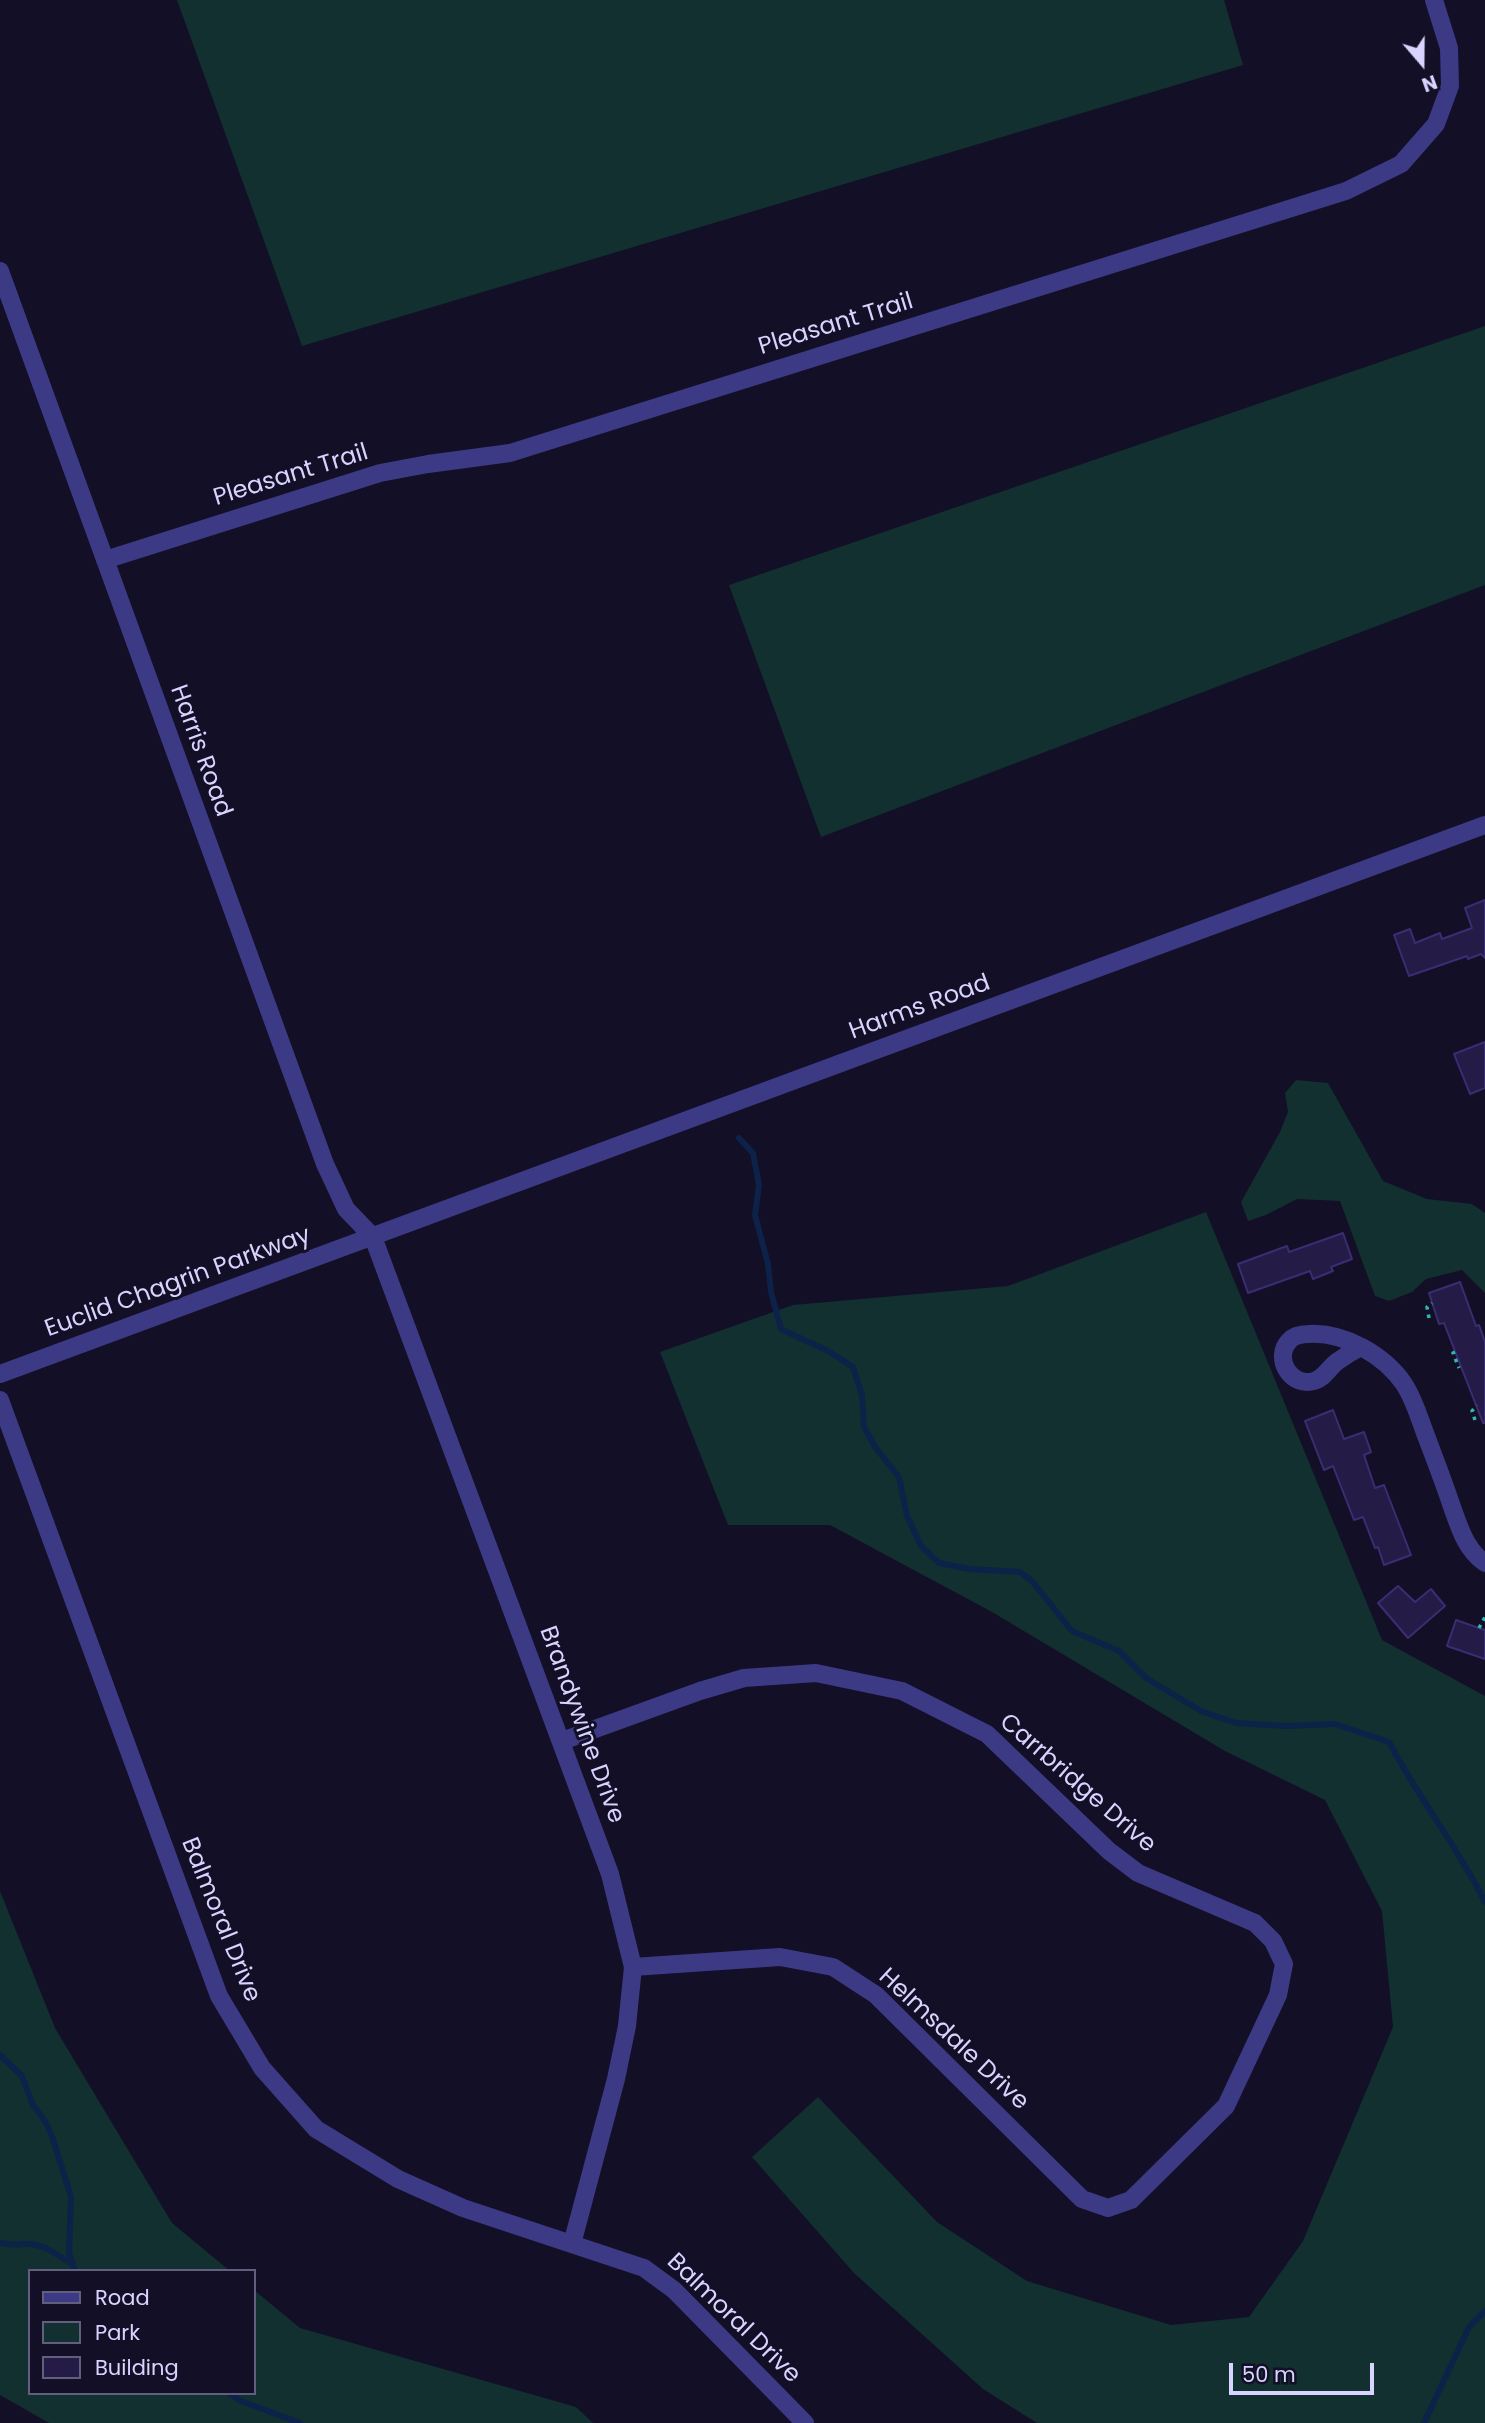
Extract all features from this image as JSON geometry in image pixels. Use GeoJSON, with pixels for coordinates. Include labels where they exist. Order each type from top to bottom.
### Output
{"type":"FeatureCollection","features":[{"type":"Feature","properties":{"kind":"street","name":"Pleasant Trail"},"geometry":{"type":"LineString","coordinates":[[104,560],[380,473],[509,453],[1346,191],[1401,164],[1436,124],[1450,86],[1449,48],[1434,0]]}},
{"type":"Feature","properties":{"kind":"street","name":"Harris Road"},"geometry":{"type":"LineString","coordinates":[[0,271],[325,1164],[346,1209],[373,1237]]}},
{"type":"Feature","properties":{"kind":"street","name":"Harms Road"},"geometry":{"type":"LineString","coordinates":[[373,1237],[1485,825]]}},
{"type":"Feature","properties":{"kind":"street","name":"Euclid Chagrin Parkway"},"geometry":{"type":"LineString","coordinates":[[0,1374],[373,1237]]}},
{"type":"Feature","properties":{"kind":"street","name":"Brandywine Drive"},"geometry":{"type":"LineString","coordinates":[[373,1237],[610,1874],[633,1966],[627,2026],[616,2079],[572,2244]]}},
{"type":"Feature","properties":{"kind":"street"},"geometry":{"type":"LineString","coordinates":[[1361,1347],[1382,1360],[1406,1387],[1462,1535],[1477,1557],[1485,1563]]}},
{"type":"Feature","properties":{"kind":"street","name":"Balmoral Drive"},"geometry":{"type":"LineString","coordinates":[[0,1400],[219,1996],[262,2068],[316,2129],[398,2179],[463,2208],[644,2268],[674,2290],[805,2423]]}},
{"type":"Feature","properties":{"kind":"street","name":"Carrbridge Drive"},"geometry":{"type":"LineString","coordinates":[[562,1741],[700,1691],[744,1678],[816,1673],[902,1691],[986,1734],[1109,1851],[1138,1873],[1255,1923],[1273,1941],[1284,1964],[1278,1995],[1226,2106],[1131,2200]]}},
{"type":"Feature","properties":{"kind":"street","name":"Helmsdale Drive"},"geometry":{"type":"LineString","coordinates":[[633,1966],[780,1956],[833,1967],[876,1995],[1082,2199],[1108,2208],[1131,2200]]}},
{"type":"Feature","properties":{"kind":"path"},"geometry":{"type":"LineString","coordinates":[[1429,1318],[1427,1307],[1432,1303]]}},
{"type":"Feature","properties":{"kind":"path"},"geometry":{"type":"LineString","coordinates":[[1455,1352],[1453,1353],[1459,1368]]}},
{"type":"Feature","properties":{"kind":"path"},"geometry":{"type":"LineString","coordinates":[[1475,1420],[1472,1411],[1477,1405]]}},
{"type":"Feature","properties":{"kind":"path"},"geometry":{"type":"LineString","coordinates":[[1479,1628],[1485,1617]]}},
{"type":"Feature","properties":{"kind":"green space"},"geometry":{"type":"Polygon","coordinates":[[[177,0],[1224,0],[1243,65],[302,346],[177,0]]]}},
{"type":"Feature","properties":{"kind":"green space"},"geometry":{"type":"Polygon","coordinates":[[[1485,326],[1485,585],[821,837],[729,585],[1485,326]]]}},
{"type":"Feature","properties":{"kind":"green space"},"geometry":{"type":"Polygon","coordinates":[[[1296,1080],[1328,1083],[1383,1181],[1427,1199],[1472,1204],[1485,1213],[1485,1293],[1462,1270],[1426,1279],[1412,1292],[1389,1301],[1375,1296],[1340,1201],[1297,1199],[1248,1221],[1241,1202],[1280,1132],[1288,1112],[1285,1093],[1296,1080]]]}},
{"type":"Feature","properties":{"kind":"green space"},"geometry":{"type":"Polygon","coordinates":[[[1206,1212],[1382,1640],[1485,1696],[1485,2423],[1037,2423],[983,2389],[854,2273],[752,2157],[818,2097],[937,2222],[1027,2281],[1171,2325],[1249,2317],[1303,2241],[1393,2027],[1382,1911],[1325,1800],[1225,1751],[992,1612],[830,1525],[728,1525],[660,1352],[793,1305],[1008,1286],[1206,1212]]]}},
{"type":"Feature","properties":{"kind":"green space"},"geometry":{"type":"Polygon","coordinates":[[[0,1891],[55,2028],[172,2223],[228,2269],[28,2269],[28,2395],[256,2395],[256,2292],[300,2328],[576,2407],[593,2423],[49,2423],[0,2395],[0,1891]]]}},
{"type":"Feature","properties":{"kind":"building"},"geometry":{"type":"Polygon","coordinates":[[[1485,900],[1485,958],[1481,954],[1468,959],[1467,956],[1409,976],[1394,935],[1410,929],[1415,943],[1440,933],[1442,939],[1472,928],[1465,908],[1485,900]]]}},
{"type":"Feature","properties":{"kind":"building"},"geometry":{"type":"Polygon","coordinates":[[[1485,1042],[1485,1088],[1470,1094],[1454,1054],[1485,1042]]]}},
{"type":"Feature","properties":{"kind":"building"},"geometry":{"type":"Polygon","coordinates":[[[1343,1233],[1352,1259],[1331,1267],[1333,1271],[1313,1279],[1310,1271],[1248,1293],[1238,1264],[1287,1246],[1289,1252],[1343,1233]]]}},
{"type":"Feature","properties":{"kind":"building"},"geometry":{"type":"Polygon","coordinates":[[[1460,1282],[1476,1326],[1479,1325],[1485,1342],[1485,1423],[1444,1323],[1439,1324],[1429,1293],[1460,1282]]]}},
{"type":"Feature","properties":{"kind":"building"},"geometry":{"type":"Polygon","coordinates":[[[1333,1410],[1344,1439],[1364,1432],[1371,1452],[1364,1455],[1375,1488],[1384,1485],[1411,1555],[1384,1565],[1363,1517],[1354,1520],[1333,1466],[1324,1470],[1305,1421],[1333,1410]]]}},
{"type":"Feature","properties":{"kind":"building"},"geometry":{"type":"Polygon","coordinates":[[[1398,1586],[1415,1602],[1431,1589],[1445,1606],[1408,1638],[1378,1603],[1398,1586]]]}},
{"type":"Feature","properties":{"kind":"building"},"geometry":{"type":"Polygon","coordinates":[[[1456,1620],[1485,1630],[1485,1659],[1447,1646],[1456,1620]]]}},
{"type":"Feature","properties":{"kind":"waterway"},"geometry":{"type":"LineString","coordinates":[[739,1138],[753,1153],[759,1185],[755,1215],[781,1329],[830,1352],[853,1367],[862,1395],[864,1427],[875,1447],[899,1477],[907,1516],[921,1546],[939,1563],[969,1569],[1020,1572],[1032,1581],[1072,1631],[1119,1651],[1146,1678],[1201,1711],[1236,1723],[1286,1726],[1335,1724],[1389,1742],[1485,1902]]}},
{"type":"Feature","properties":{"kind":"waterway"},"geometry":{"type":"LineString","coordinates":[[0,2055],[22,2076],[33,2105],[52,2136],[71,2197],[69,2253],[74,2269]]}},
{"type":"Feature","properties":{"kind":"waterway"},"geometry":{"type":"LineString","coordinates":[[0,2243],[41,2246],[73,2264]]}},
{"type":"Feature","properties":{"kind":"waterway"},"geometry":{"type":"LineString","coordinates":[[1424,2423],[1469,2327],[1485,2311]]}},
{"type":"Feature","properties":{"kind":"waterway"},"geometry":{"type":"LineString","coordinates":[[232,2395],[241,2401],[300,2423]]}}]}
